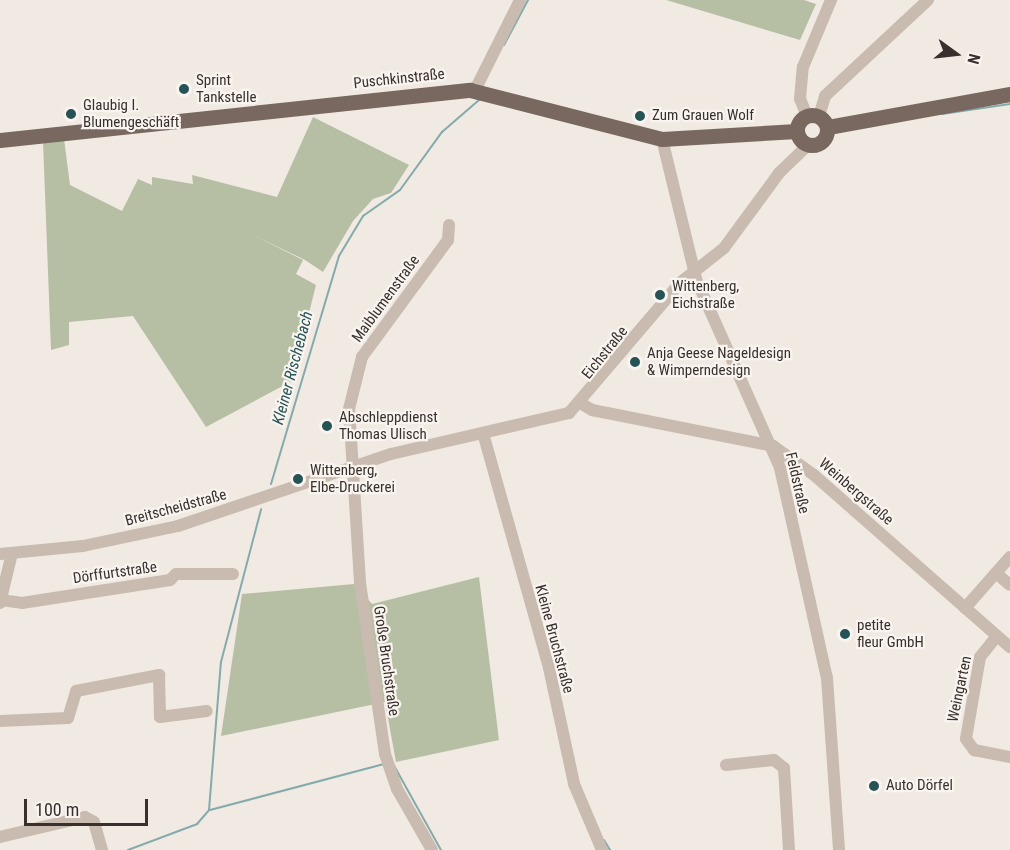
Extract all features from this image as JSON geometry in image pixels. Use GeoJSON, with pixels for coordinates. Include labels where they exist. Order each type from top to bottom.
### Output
{"type":"FeatureCollection","features":[{"type":"Feature","properties":{"kind":"main road","name":"Puschkinstraße"},"geometry":{"type":"LineString","coordinates":[[0,140],[480,91],[662,139],[797,130]]}},
{"type":"Feature","properties":{"kind":"main road"},"geometry":{"type":"LineString","coordinates":[[818,120],[823,142],[808,145],[797,130],[818,120],[1010,94]]}},
{"type":"Feature","properties":{"kind":"street"},"geometry":{"type":"LineString","coordinates":[[480,91],[519,0]]}},
{"type":"Feature","properties":{"kind":"street"},"geometry":{"type":"LineString","coordinates":[[818,120],[800,99],[803,67],[831,0]]}},
{"type":"Feature","properties":{"kind":"street"},"geometry":{"type":"LineString","coordinates":[[818,120],[822,99],[928,0]]}},
{"type":"Feature","properties":{"kind":"street","name":"Feldstraße"},"geometry":{"type":"LineString","coordinates":[[662,139],[694,272],[773,446],[826,670],[839,850]]}},
{"type":"Feature","properties":{"kind":"street","name":"Eichstraße"},"geometry":{"type":"LineString","coordinates":[[353,465],[569,413],[582,404],[694,272],[724,248],[779,173],[808,145]]}},
{"type":"Feature","properties":{"kind":"street","name":"Maiblumenstraße"},"geometry":{"type":"LineString","coordinates":[[353,465],[349,409],[357,368],[447,240],[449,225]]}},
{"type":"Feature","properties":{"kind":"street","name":"Weinbergstraße"},"geometry":{"type":"LineString","coordinates":[[582,404],[592,410],[773,446],[814,475],[1010,647]]}},
{"type":"Feature","properties":{"kind":"street","name":"Kleine Bruchstraße"},"geometry":{"type":"LineString","coordinates":[[483,433],[551,677],[574,784],[602,850]]}},
{"type":"Feature","properties":{"kind":"street","name":"Breitscheidstraße"},"geometry":{"type":"LineString","coordinates":[[6,554],[83,546],[178,526],[353,465]]}},
{"type":"Feature","properties":{"kind":"street","name":"Große Bruchstraße"},"geometry":{"type":"LineString","coordinates":[[353,465],[360,582],[387,762],[432,850]]}},
{"type":"Feature","properties":{"kind":"street","name":"Dörffurtstraße"},"geometry":{"type":"LineString","coordinates":[[6,554],[0,601],[22,603],[170,580],[176,574],[232,574]]}},
{"type":"Feature","properties":{"kind":"street"},"geometry":{"type":"LineString","coordinates":[[965,608],[1010,557]]}},
{"type":"Feature","properties":{"kind":"street"},"geometry":{"type":"LineString","coordinates":[[996,573],[1010,585]]}},
{"type":"Feature","properties":{"kind":"street","name":"Weingarten"},"geometry":{"type":"LineString","coordinates":[[997,636],[980,657],[966,740],[974,750],[1010,757]]}},
{"type":"Feature","properties":{"kind":"street"},"geometry":{"type":"LineString","coordinates":[[0,721],[68,718],[76,691],[159,675],[160,717],[207,711]]}},
{"type":"Feature","properties":{"kind":"street"},"geometry":{"type":"LineString","coordinates":[[726,765],[774,760],[784,768],[789,850]]}},
{"type":"Feature","properties":{"kind":"street"},"geometry":{"type":"LineString","coordinates":[[0,837],[79,817],[97,828],[102,850]]}},
{"type":"Feature","properties":{"kind":"green space"},"geometry":{"type":"Polygon","coordinates":[[[666,0],[804,0],[816,4],[800,40],[666,0]]]}},
{"type":"Feature","properties":{"kind":"green space"},"geometry":{"type":"Polygon","coordinates":[[[313,117],[409,165],[391,193],[373,199],[353,221],[323,272],[305,260],[253,235],[303,260],[296,274],[316,285],[292,381],[206,427],[133,316],[69,322],[69,345],[51,350],[43,142],[64,139],[70,185],[122,211],[138,179],[152,185],[152,177],[193,184],[192,175],[277,197],[313,117]]]}},
{"type":"Feature","properties":{"kind":"green space"},"geometry":{"type":"Polygon","coordinates":[[[479,577],[499,740],[396,762],[385,702],[221,736],[242,594],[354,584],[372,604],[479,577]]]}},
{"type":"Feature","properties":{"kind":"waterway","name":"Kleiner Rischebach"},"geometry":{"type":"LineString","coordinates":[[504,45],[528,0]]}},
{"type":"Feature","properties":{"kind":"waterway","name":"Kleiner Rischebach"},"geometry":{"type":"LineString","coordinates":[[271,484],[339,256],[363,216],[400,190],[442,132],[479,100]]}},
{"type":"Feature","properties":{"kind":"waterway"},"geometry":{"type":"LineString","coordinates":[[942,114],[1010,104]]}},
{"type":"Feature","properties":{"kind":"waterway","name":"Kleiner Rischebach"},"geometry":{"type":"LineString","coordinates":[[128,850],[197,824],[209,810],[221,662],[261,509]]}},
{"type":"Feature","properties":{"kind":"waterway"},"geometry":{"type":"LineString","coordinates":[[392,762],[441,850]]}},
{"type":"Feature","properties":{"kind":"waterway"},"geometry":{"type":"LineString","coordinates":[[210,810],[384,764]]}},
{"type":"Feature","properties":{"kind":"waterway"},"geometry":{"type":"LineString","coordinates":[[604,840],[610,850]]}},
{"type":"Feature","properties":{"kind":"place","name":"Sprint Tankstelle"},"geometry":{"type":"Point","coordinates":[184,89]}},
{"type":"Feature","properties":{"kind":"place","name":"Glaubig I. Blumengeschäft"},"geometry":{"type":"Point","coordinates":[71,114]}},
{"type":"Feature","properties":{"kind":"place","name":"Zum Grauen Wolf"},"geometry":{"type":"Point","coordinates":[640,116]}},
{"type":"Feature","properties":{"kind":"place","name":"Wittenberg, Eichstraße"},"geometry":{"type":"Point","coordinates":[660,295]}},
{"type":"Feature","properties":{"kind":"place","name":"Anja Geese Nageldesign & Wimperndesign"},"geometry":{"type":"Point","coordinates":[635,362]}},
{"type":"Feature","properties":{"kind":"place","name":"Abschleppdienst Thomas Ulisch"},"geometry":{"type":"Point","coordinates":[327,426]}},
{"type":"Feature","properties":{"kind":"place","name":"Wittenberg, Elbe-Druckerei"},"geometry":{"type":"Point","coordinates":[298,479]}},
{"type":"Feature","properties":{"kind":"place","name":"petite fleur GmbH"},"geometry":{"type":"Point","coordinates":[845,634]}},
{"type":"Feature","properties":{"kind":"place","name":"Auto Dörfel"},"geometry":{"type":"Point","coordinates":[874,786]}}]}
